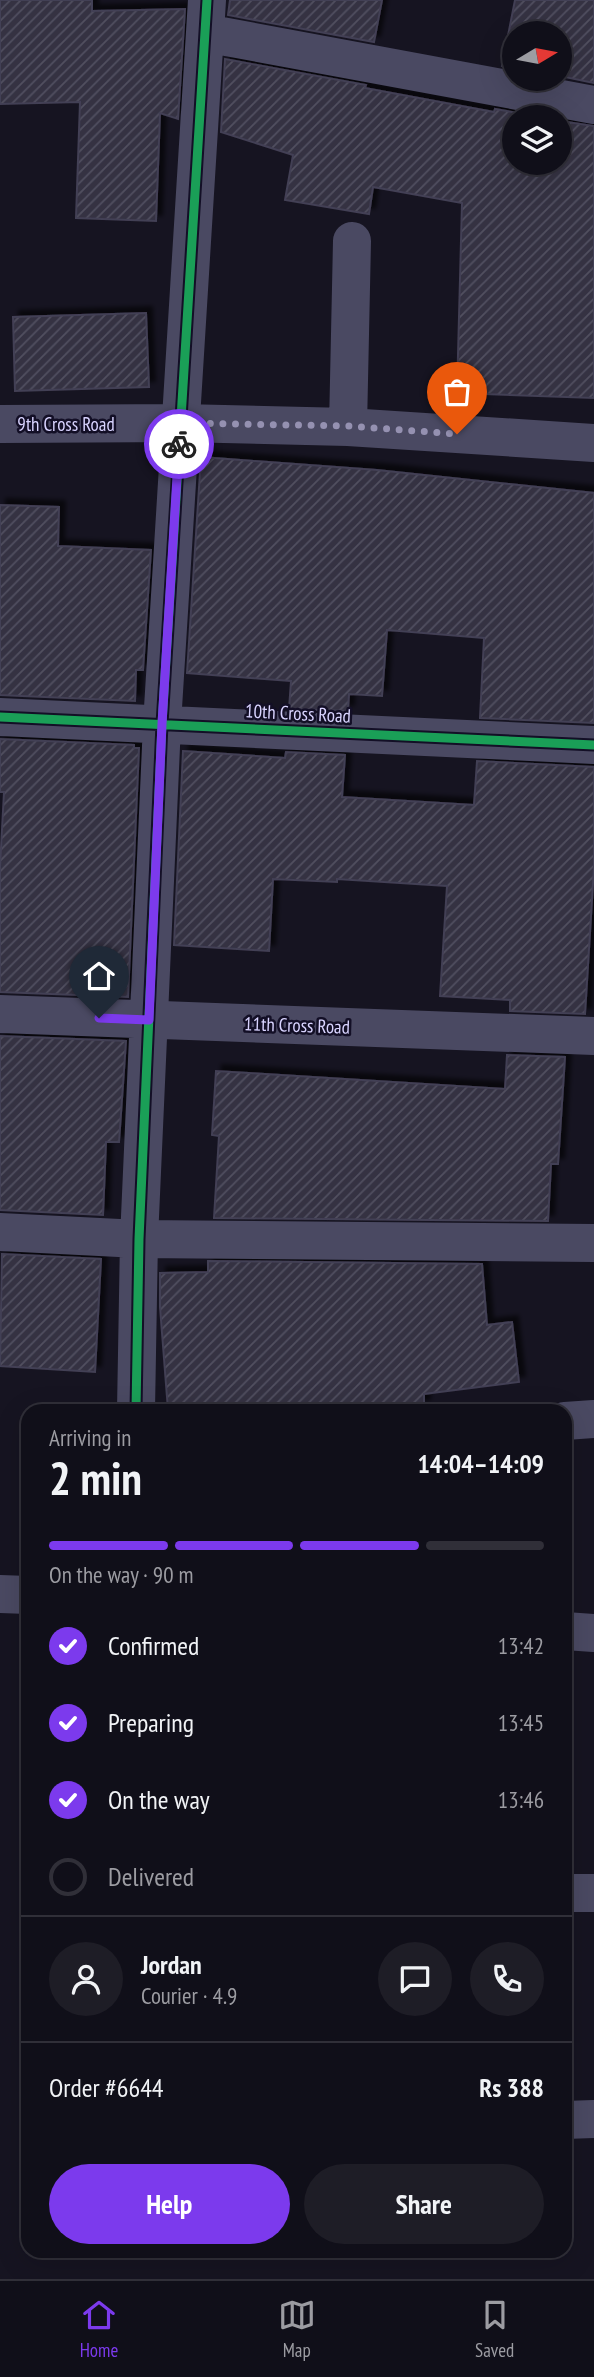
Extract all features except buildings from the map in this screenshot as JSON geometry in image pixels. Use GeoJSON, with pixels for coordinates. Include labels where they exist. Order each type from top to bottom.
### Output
{"type":"FeatureCollection","features":[{"type":"Feature","properties":{"kind":"street"},"geometry":{"type":"LineString","coordinates":[[136,1404],[139,1239],[162,724],[206,16],[594,105]]}},
{"type":"Feature","properties":{"kind":"street"},"geometry":{"type":"LineString","coordinates":[[348,426],[352,240]]}},
{"type":"Feature","properties":{"kind":"street","name":"9th Cross Road"},"geometry":{"type":"LineString","coordinates":[[0,424],[348,426],[594,443]]}},
{"type":"Feature","properties":{"kind":"street","name":"10th Cross Road"},"geometry":{"type":"LineString","coordinates":[[0,717],[594,746]]}},
{"type":"Feature","properties":{"kind":"street","name":"11th Cross Road"},"geometry":{"type":"LineString","coordinates":[[0,1014],[594,1035]]}},
{"type":"Feature","properties":{"kind":"street"},"geometry":{"type":"LineString","coordinates":[[0,1232],[139,1239],[594,1243]]}},
{"type":"Feature","properties":{"kind":"street"},"geometry":{"type":"LineString","coordinates":[[572,1421],[594,1419]]}},
{"type":"Feature","properties":{"kind":"street"},"geometry":{"type":"LineString","coordinates":[[0,1594],[21,1595]]}},
{"type":"Feature","properties":{"kind":"street"},"geometry":{"type":"LineString","coordinates":[[572,1631],[594,1633]]}},
{"type":"Feature","properties":{"kind":"street"},"geometry":{"type":"LineString","coordinates":[[572,1893],[594,1893]]}},
{"type":"Feature","properties":{"kind":"street"},"geometry":{"type":"LineString","coordinates":[[572,2120],[594,2119]]}},
{"type":"Feature","properties":{"kind":"cycle path"},"geometry":{"type":"LineString","coordinates":[[136,1404],[139,1239],[162,724],[207,0]]}},
{"type":"Feature","properties":{"kind":"cycle path"},"geometry":{"type":"LineString","coordinates":[[0,717],[594,745]]}},
{"type":"Feature","properties":{"kind":"way so far"},"geometry":{"type":"LineString","coordinates":[[179,444],[181,423],[348,426],[457,434]]}},
{"type":"Feature","properties":{"kind":"route"},"geometry":{"type":"LineString","coordinates":[[99,1018],[149,1020],[162,724],[179,444]]}}]}
